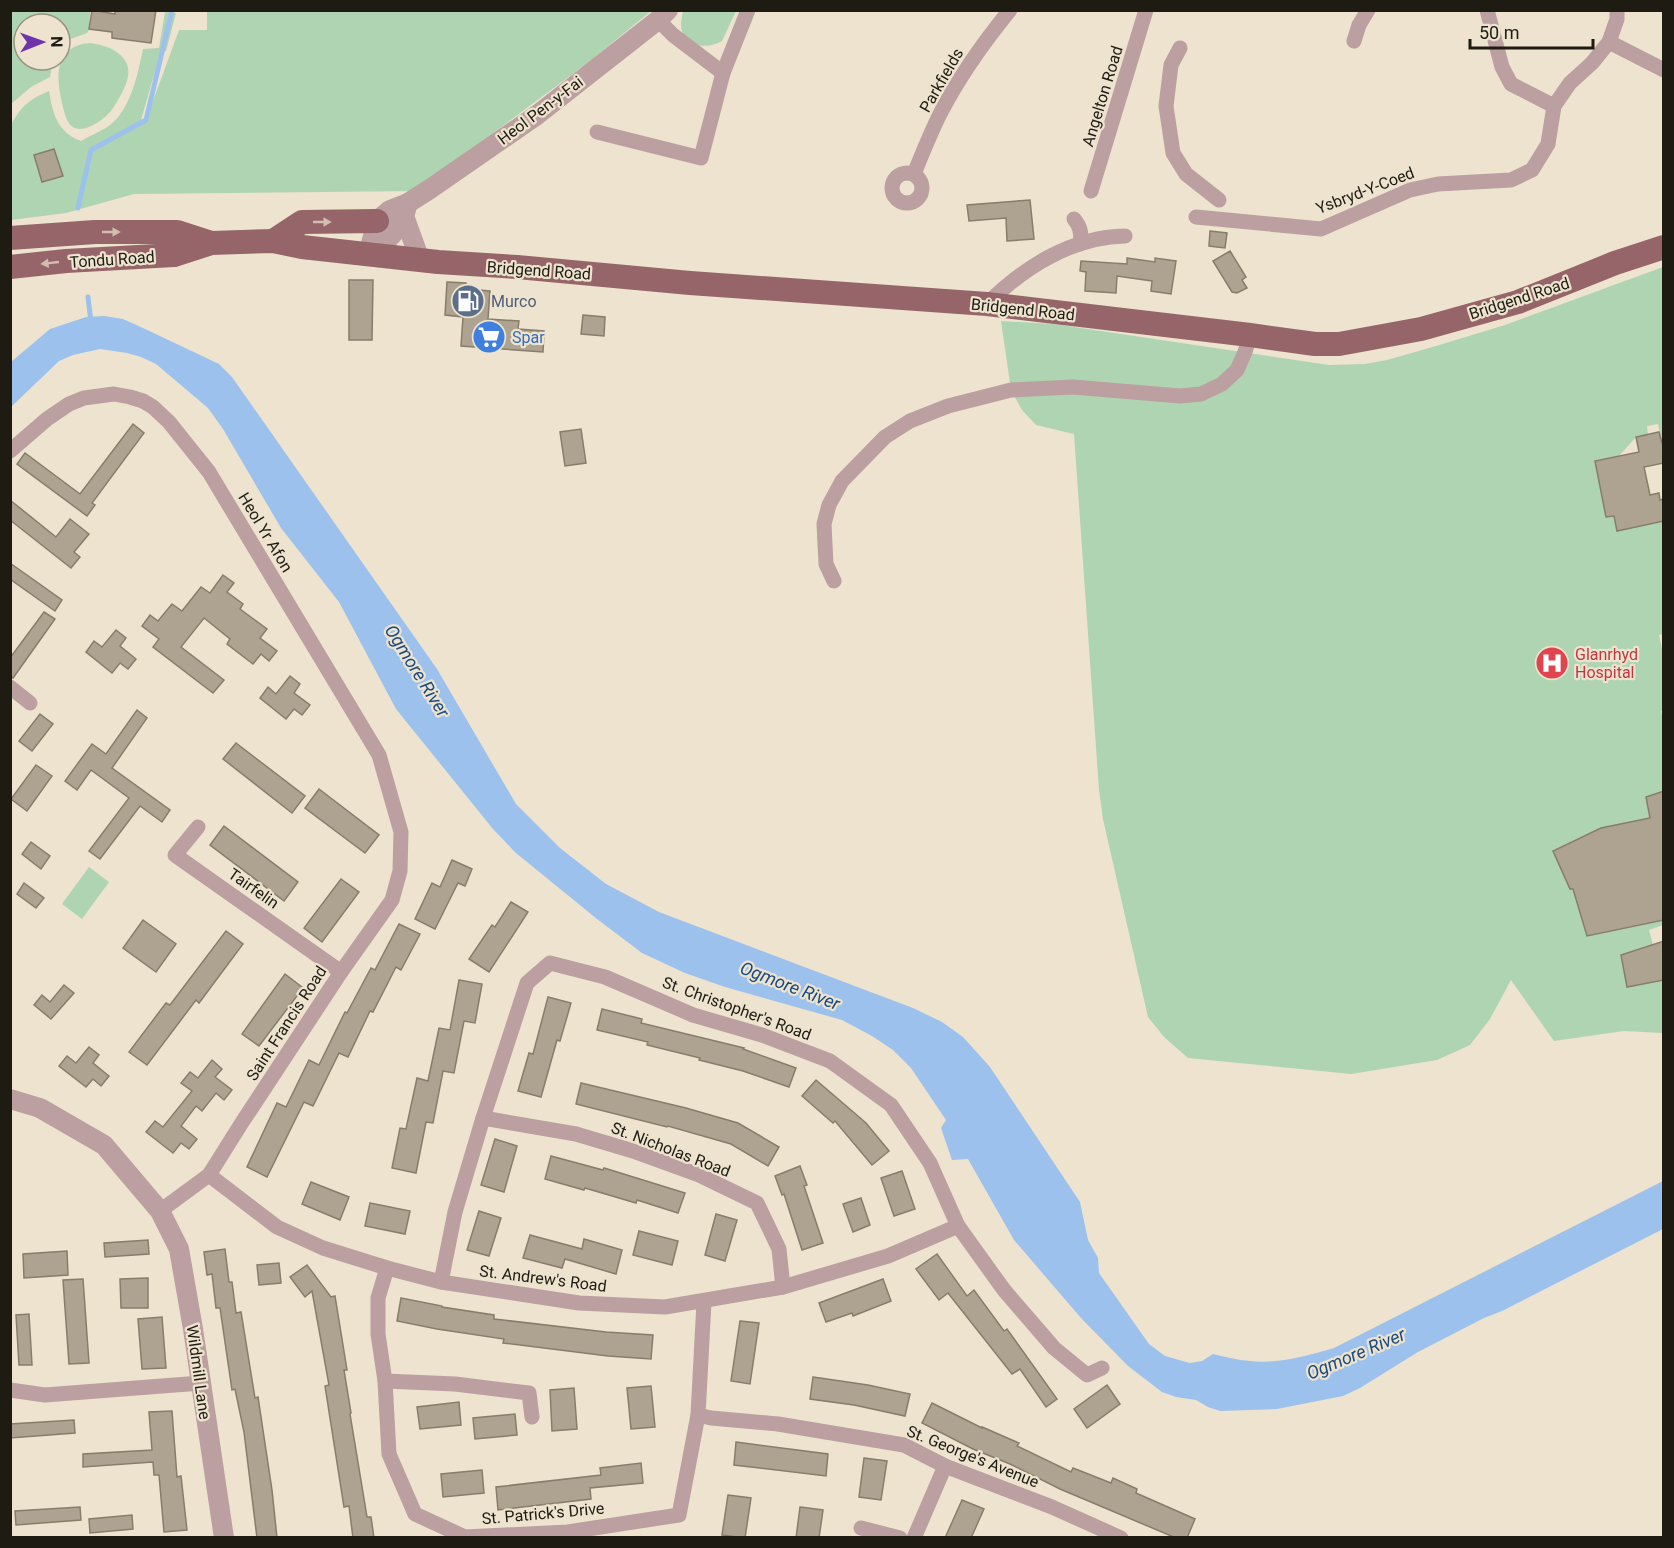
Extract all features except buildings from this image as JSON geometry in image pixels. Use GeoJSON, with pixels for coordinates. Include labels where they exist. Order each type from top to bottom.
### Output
{"type":"FeatureCollection","features":[{"type":"Feature","properties":{"kind":"main road"},"geometry":{"type":"LineString","coordinates":[[273,241],[302,222],[377,222]]}},
{"type":"Feature","properties":{"kind":"main road","name":"Tondu Road"},"geometry":{"type":"LineString","coordinates":[[10,238],[95,232],[177,232],[211,243]]}},
{"type":"Feature","properties":{"kind":"main road","name":"Tondu Road"},"geometry":{"type":"LineString","coordinates":[[10,267],[66,261],[174,255],[211,243],[273,241],[368,255]]}},
{"type":"Feature","properties":{"kind":"main road","name":"Bridgend Road"},"geometry":{"type":"LineString","coordinates":[[368,255],[690,283],[987,304],[1315,344],[1339,344],[1421,329],[1518,302],[1615,263],[1664,248]]}},
{"type":"Feature","properties":{"kind":"street"},"geometry":{"type":"LineString","coordinates":[[597,132],[701,158],[723,73],[748,10]]}},
{"type":"Feature","properties":{"kind":"street","name":"Parkfields"},"geometry":{"type":"LineString","coordinates":[[914,174],[940,114],[963,74],[1010,10]]}},
{"type":"Feature","properties":{"kind":"street","name":"Angelton Road"},"geometry":{"type":"LineString","coordinates":[[1091,191],[1146,10]]}},
{"type":"Feature","properties":{"kind":"street"},"geometry":{"type":"LineString","coordinates":[[1354,41],[1359,25],[1368,10]]}},
{"type":"Feature","properties":{"kind":"street"},"geometry":{"type":"LineString","coordinates":[[1487,10],[1502,67],[1511,84],[1554,106],[1570,83],[1592,63],[1609,42],[1617,19],[1617,10]]}},
{"type":"Feature","properties":{"kind":"street"},"geometry":{"type":"LineString","coordinates":[[663,15],[673,34],[723,73]]}},
{"type":"Feature","properties":{"kind":"street","name":"Heol Pen-y-Fai"},"geometry":{"type":"LineString","coordinates":[[368,255],[391,238],[406,210],[537,114],[663,15]]}},
{"type":"Feature","properties":{"kind":"street"},"geometry":{"type":"LineString","coordinates":[[1609,42],[1664,70]]}},
{"type":"Feature","properties":{"kind":"street"},"geometry":{"type":"LineString","coordinates":[[1180,48],[1171,65],[1166,106],[1173,153],[1186,174],[1219,196],[1216,219]]}},
{"type":"Feature","properties":{"kind":"street","name":"Ysbryd-Y-Coed"},"geometry":{"type":"LineString","coordinates":[[1196,217],[1321,229],[1410,190],[1438,184],[1511,180],[1532,170],[1548,144],[1554,106]]}},
{"type":"Feature","properties":{"kind":"street","name":"Heol Pen-y-Fai"},"geometry":{"type":"LineString","coordinates":[[377,222],[390,210],[406,210]]}},
{"type":"Feature","properties":{"kind":"street"},"geometry":{"type":"LineString","coordinates":[[406,210],[420,260]]}},
{"type":"Feature","properties":{"kind":"street"},"geometry":{"type":"LineString","coordinates":[[1074,219],[1080,228],[1082,239],[1080,244]]}},
{"type":"Feature","properties":{"kind":"street"},"geometry":{"type":"LineString","coordinates":[[368,255],[377,222]]}},
{"type":"Feature","properties":{"kind":"street"},"geometry":{"type":"LineString","coordinates":[[987,304],[1030,267],[1047,258],[1080,244],[1102,238],[1125,236]]}},
{"type":"Feature","properties":{"kind":"street"},"geometry":{"type":"LineString","coordinates":[[834,581],[825,564],[824,524],[829,505],[842,481],[885,437],[901,426],[948,406],[1011,390],[1072,387],[1180,396],[1201,394],[1222,384],[1237,370],[1250,335]]}},
{"type":"Feature","properties":{"kind":"street","name":"Heol Yr Afon"},"geometry":{"type":"LineString","coordinates":[[10,451],[46,419],[69,404],[84,398],[114,394],[143,401],[153,407],[209,472],[379,755],[401,832]]}},
{"type":"Feature","properties":{"kind":"street"},"geometry":{"type":"LineString","coordinates":[[10,687],[30,703]]}},
{"type":"Feature","properties":{"kind":"street","name":"Tairfelin"},"geometry":{"type":"LineString","coordinates":[[198,827],[175,855],[341,972]]}},
{"type":"Feature","properties":{"kind":"street","name":"Saint Francis Road"},"geometry":{"type":"LineString","coordinates":[[160,1211],[209,1175],[341,972],[392,900],[400,871],[401,832]]}},
{"type":"Feature","properties":{"kind":"street","name":"St. Christopher's Road"},"geometry":{"type":"LineString","coordinates":[[441,1282],[455,1212],[527,983],[550,963],[605,978],[693,1014],[762,1035],[830,1061],[891,1105],[930,1163],[958,1226],[1004,1290],[1054,1348],[1087,1375],[1102,1368]]}},
{"type":"Feature","properties":{"kind":"street","name":"Wildmill Lane"},"geometry":{"type":"LineString","coordinates":[[10,1099],[40,1108],[104,1144],[160,1211],[179,1249],[224,1538]]}},
{"type":"Feature","properties":{"kind":"street","name":"St. Nicholas Road"},"geometry":{"type":"LineString","coordinates":[[483,1118],[576,1134],[633,1151],[699,1175],[757,1203],[779,1249],[783,1287]]}},
{"type":"Feature","properties":{"kind":"street","name":"St. Andrew's Road"},"geometry":{"type":"LineString","coordinates":[[209,1175],[277,1227],[323,1248],[441,1282],[579,1303],[665,1307],[783,1287],[888,1256],[958,1226]]}},
{"type":"Feature","properties":{"kind":"street","name":"St. Patrick's Drive"},"geometry":{"type":"LineString","coordinates":[[387,1268],[378,1298],[378,1334],[385,1381],[389,1454],[415,1514],[465,1537],[568,1532],[679,1515],[698,1415],[704,1302]]}},
{"type":"Feature","properties":{"kind":"street"},"geometry":{"type":"LineString","coordinates":[[385,1381],[455,1384],[529,1393],[532,1417]]}},
{"type":"Feature","properties":{"kind":"street"},"geometry":{"type":"LineString","coordinates":[[10,1390],[45,1395],[201,1383]]}},
{"type":"Feature","properties":{"kind":"street","name":"St. George's Avenue"},"geometry":{"type":"LineString","coordinates":[[698,1415],[778,1424],[904,1445],[945,1466],[1052,1507],[1121,1538]]}},
{"type":"Feature","properties":{"kind":"street"},"geometry":{"type":"LineString","coordinates":[[914,1538],[945,1466]]}},
{"type":"Feature","properties":{"kind":"street"},"geometry":{"type":"LineString","coordinates":[[861,1528],[900,1538]]}},
{"type":"Feature","properties":{"kind":"green space"},"geometry":{"type":"Polygon","coordinates":[[[11,10],[90,11],[89,30],[72,39],[72,12],[12,12],[12,72],[51,72],[50,77],[31,87],[11,104],[11,10]]]}},
{"type":"Feature","properties":{"kind":"green space"},"geometry":{"type":"Polygon","coordinates":[[[207,11],[651,11],[590,61],[415,191],[134,194],[66,213],[11,220],[11,125],[22,108],[31,100],[49,91],[57,121],[66,133],[81,141],[107,127],[117,118],[128,100],[143,49],[159,48],[165,12],[176,13],[166,51],[160,54],[141,120],[146,120],[179,30],[207,30],[207,11]]]}},
{"type":"Feature","properties":{"kind":"green space"},"geometry":{"type":"Polygon","coordinates":[[[683,11],[736,11],[722,41],[703,46],[691,42],[683,33],[681,26],[683,11]]]}},
{"type":"Feature","properties":{"kind":"green space"},"geometry":{"type":"Polygon","coordinates":[[[90,43],[114,50],[125,60],[128,67],[126,84],[110,112],[103,119],[82,129],[77,129],[69,123],[62,103],[59,82],[59,72],[72,72],[72,49],[90,43]]]}},
{"type":"Feature","properties":{"kind":"green space"},"geometry":{"type":"Polygon","coordinates":[[[1663,267],[1663,443],[1658,424],[1647,426],[1648,435],[1636,437],[1619,456],[1595,461],[1606,517],[1662,521],[1664,529],[1664,634],[1659,635],[1662,649],[1664,649],[1664,710],[1661,711],[1664,725],[1663,791],[1646,797],[1650,818],[1601,828],[1553,851],[1570,889],[1663,914],[1663,925],[1649,930],[1653,945],[1621,955],[1627,987],[1663,980],[1663,1033],[1624,1031],[1554,1041],[1511,980],[1490,1019],[1470,1045],[1437,1060],[1351,1074],[1188,1058],[1164,1037],[1148,1017],[1103,819],[1099,790],[1074,434],[1036,425],[1022,410],[1011,390],[1001,321],[1054,324],[1329,365],[1365,364],[1387,360],[1505,325],[1663,267]]]}},
{"type":"Feature","properties":{"kind":"green space"},"geometry":{"type":"Polygon","coordinates":[[[89,867],[109,882],[82,919],[62,904],[89,867]]]}},
{"type":"Feature","properties":{"kind":"water","name":"Ogmore River"},"geometry":{"type":"Polygon","coordinates":[[[104,316],[123,319],[219,364],[232,377],[437,669],[516,804],[560,848],[606,884],[659,912],[913,1008],[942,1022],[963,1037],[990,1067],[1080,1202],[1088,1240],[1098,1258],[1099,1273],[1149,1344],[1165,1356],[1190,1363],[1202,1361],[1213,1354],[1261,1362],[1303,1356],[1334,1348],[1663,1181],[1663,1229],[1418,1352],[1343,1396],[1277,1409],[1220,1411],[1196,1400],[1162,1392],[1128,1366],[1081,1318],[1014,1240],[968,1159],[952,1160],[941,1128],[946,1120],[911,1068],[893,1050],[842,1020],[725,987],[685,973],[642,953],[516,853],[493,829],[396,709],[339,602],[281,528],[223,429],[208,408],[156,364],[127,353],[100,349],[73,355],[59,361],[11,407],[11,362],[50,329],[86,317],[104,316]]]}},
{"type":"Feature","properties":{"kind":"waterway"},"geometry":{"type":"LineString","coordinates":[[78,208],[91,150],[146,120],[172,10]]}},
{"type":"Feature","properties":{"kind":"waterway"},"geometry":{"type":"LineString","coordinates":[[88,297],[91,322]]}},
{"type":"Feature","properties":{"kind":"place","name":"Murco"},"geometry":{"type":"Point","coordinates":[468,301]}},
{"type":"Feature","properties":{"kind":"place","name":"Spar"},"geometry":{"type":"Point","coordinates":[489,337]}},
{"type":"Feature","properties":{"kind":"place","name":"Glanrhyd Hospital"},"geometry":{"type":"Point","coordinates":[1552,663]}}]}
